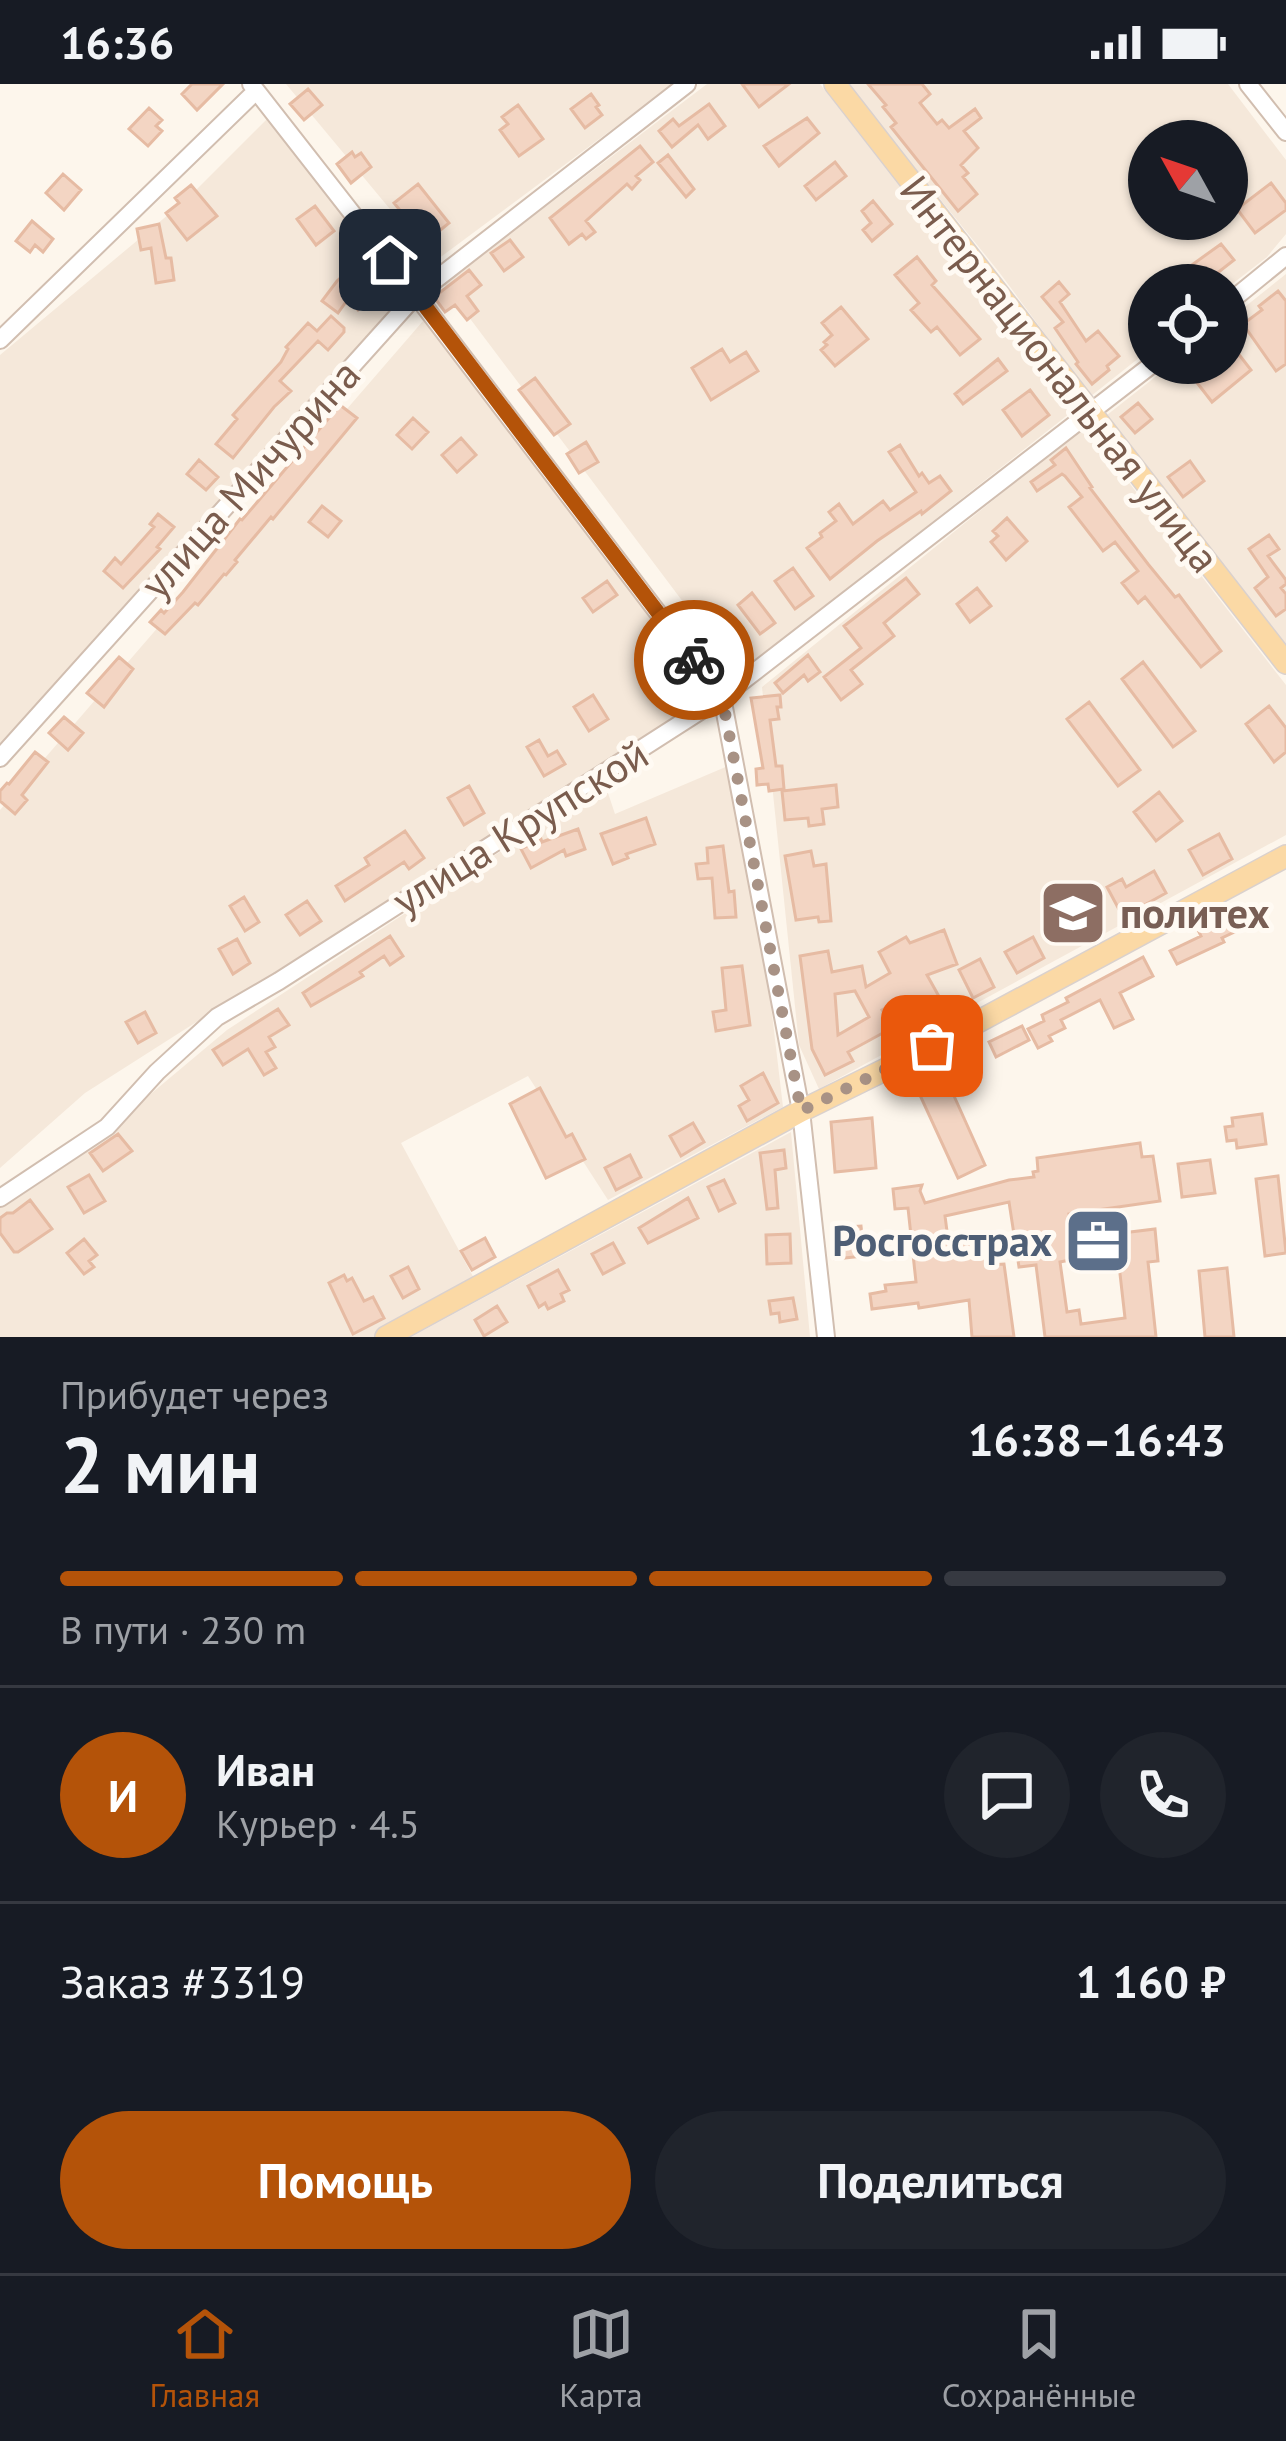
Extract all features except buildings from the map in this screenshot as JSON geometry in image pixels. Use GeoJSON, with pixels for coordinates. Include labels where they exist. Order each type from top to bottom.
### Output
{"type":"FeatureCollection","features":[{"type":"Feature","properties":{"kind":"main road","name":"Интернациональная улица"},"geometry":{"type":"LineString","coordinates":[[835,84],[1286,663]]}},
{"type":"Feature","properties":{"kind":"main road"},"geometry":{"type":"LineString","coordinates":[[386,1337],[801,1111],[1286,856]]}},
{"type":"Feature","properties":{"kind":"street","name":"улица Мичурина"},"geometry":{"type":"LineString","coordinates":[[0,758],[416,295],[687,84]]}},
{"type":"Feature","properties":{"kind":"street"},"geometry":{"type":"LineString","coordinates":[[1248,84],[1286,132]]}},
{"type":"Feature","properties":{"kind":"street"},"geometry":{"type":"LineString","coordinates":[[0,340],[253,87],[722,697],[801,1111],[826,1337]]}},
{"type":"Feature","properties":{"kind":"street"},"geometry":{"type":"LineString","coordinates":[[1248,287],[1286,256]]}},
{"type":"Feature","properties":{"kind":"street","name":"улица Крупской"},"geometry":{"type":"LineString","coordinates":[[0,1198],[107,1127],[217,1017],[722,697],[1128,384]]}},
{"type":"Feature","properties":{"kind":"shaded area"},"geometry":{"type":"Polygon","coordinates":[[[286,84],[673,84],[434,262],[286,84]]]}},
{"type":"Feature","properties":{"kind":"shaded area"},"geometry":{"type":"Polygon","coordinates":[[[707,84],[820,84],[1074,410],[738,675],[444,284],[707,84]]]}},
{"type":"Feature","properties":{"kind":"shaded area"},"geometry":{"type":"Polygon","coordinates":[[[847,84],[1228,84],[1286,160],[1286,234],[1248,272],[1248,264],[1128,264],[1128,367],[1091,396],[999,272],[847,84]]]}},
{"type":"Feature","properties":{"kind":"shaded area"},"geometry":{"type":"Polygon","coordinates":[[[268,118],[416,283],[0,749],[0,355],[187,199],[268,118]]]}},
{"type":"Feature","properties":{"kind":"shaded area"},"geometry":{"type":"Polygon","coordinates":[[[1286,274],[1286,650],[1107,415],[1146,384],[1248,384],[1248,304],[1286,274]]]}},
{"type":"Feature","properties":{"kind":"shaded area"},"geometry":{"type":"Polygon","coordinates":[[[423,321],[727,684],[85,1093],[0,1168],[0,810],[423,321]]]}},
{"type":"Feature","properties":{"kind":"shaded area"},"geometry":{"type":"Polygon","coordinates":[[[1085,426],[1286,685],[1286,835],[819,1089],[799,1045],[762,687],[1085,426]]]}},
{"type":"Feature","properties":{"kind":"shaded area"},"geometry":{"type":"Polygon","coordinates":[[[742,760],[783,1107],[608,1200],[528,1076],[401,1143],[476,1282],[374,1337],[0,1337],[0,1204],[97,1139],[227,1030],[606,787],[615,814],[742,760]]]}},
{"type":"Feature","properties":{"kind":"shaded area"},"geometry":{"type":"Polygon","coordinates":[[[791,1132],[810,1337],[411,1337],[791,1132]]]}},
{"type":"Feature","properties":{"kind":"way so far"},"geometry":{"type":"LineString","coordinates":[[694,660],[722,697],[801,1111],[932,1046]]}},
{"type":"Feature","properties":{"kind":"place","name":"политех"},"geometry":{"type":"Point","coordinates":[1073,913]}},
{"type":"Feature","properties":{"kind":"place","name":"Росгосстрах"},"geometry":{"type":"Point","coordinates":[1098,1241]}},
{"type":"Feature","properties":{"kind":"route"},"geometry":{"type":"LineString","coordinates":[[390,260],[694,660]]}}]}
